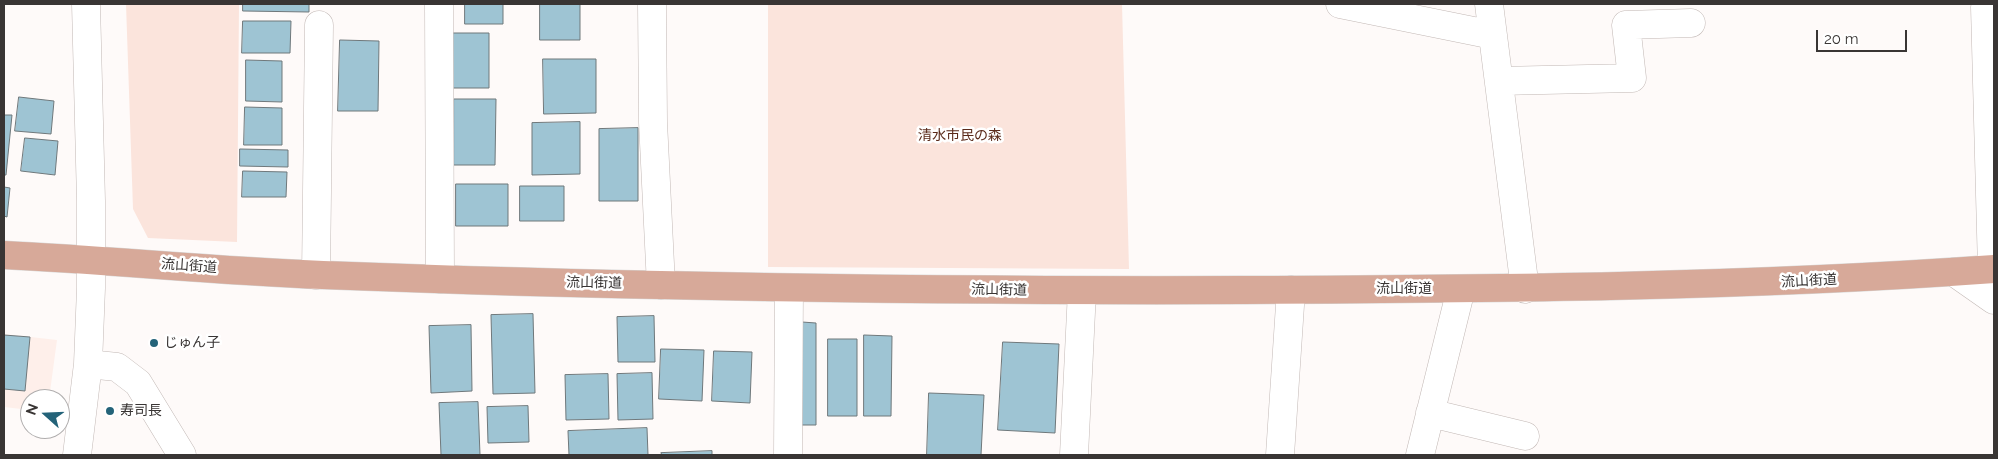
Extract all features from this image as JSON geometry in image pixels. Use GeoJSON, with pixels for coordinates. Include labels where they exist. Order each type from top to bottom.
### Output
{"type":"FeatureCollection","features":[{"type":"Feature","properties":{"kind":"main road","name":"流山街道"},"geometry":{"type":"LineString","coordinates":[[4,255],[316,275],[789,288],[1082,290],[1525,288],[1745,284],[1993,269]]}},
{"type":"Feature","properties":{"kind":"street"},"geometry":{"type":"LineString","coordinates":[[77,455],[88,364],[91,260],[86,4]]}},
{"type":"Feature","properties":{"kind":"street"},"geometry":{"type":"LineString","coordinates":[[439,4],[440,279]]}},
{"type":"Feature","properties":{"kind":"street"},"geometry":{"type":"LineString","coordinates":[[652,4],[653,122],[661,285]]}},
{"type":"Feature","properties":{"kind":"street"},"geometry":{"type":"LineString","coordinates":[[1340,4],[1493,34]]}},
{"type":"Feature","properties":{"kind":"street"},"geometry":{"type":"LineString","coordinates":[[1489,4],[1525,288]]}},
{"type":"Feature","properties":{"kind":"street"},"geometry":{"type":"LineString","coordinates":[[1985,7],[1993,269]]}},
{"type":"Feature","properties":{"kind":"street"},"geometry":{"type":"LineString","coordinates":[[1499,81],[1632,78],[1626,25],[1691,23]]}},
{"type":"Feature","properties":{"kind":"street"},"geometry":{"type":"LineString","coordinates":[[316,275],[319,25]]}},
{"type":"Feature","properties":{"kind":"street"},"geometry":{"type":"LineString","coordinates":[[1954,272],[1994,300]]}},
{"type":"Feature","properties":{"kind":"street"},"geometry":{"type":"LineString","coordinates":[[788,455],[789,288]]}},
{"type":"Feature","properties":{"kind":"street"},"geometry":{"type":"LineString","coordinates":[[1420,455],[1461,289]]}},
{"type":"Feature","properties":{"kind":"street"},"geometry":{"type":"LineString","coordinates":[[1074,455],[1082,290]]}},
{"type":"Feature","properties":{"kind":"street"},"geometry":{"type":"LineString","coordinates":[[1280,455],[1291,290]]}},
{"type":"Feature","properties":{"kind":"street"},"geometry":{"type":"LineString","coordinates":[[88,364],[117,367],[138,383],[182,455]]}},
{"type":"Feature","properties":{"kind":"street"},"geometry":{"type":"LineString","coordinates":[[1430,413],[1525,436]]}},
{"type":"Feature","properties":{"kind":"shaded area"},"geometry":{"type":"Polygon","coordinates":[[[4,334],[57,340],[50,389],[20,389],[20,409],[4,407],[4,334]]]}},
{"type":"Feature","properties":{"kind":"green space"},"geometry":{"type":"Polygon","coordinates":[[[126,4],[239,4],[237,242],[148,238],[133,209],[126,4]]]}},
{"type":"Feature","properties":{"kind":"green space","name":"清水市民の森"},"geometry":{"type":"Polygon","coordinates":[[[768,4],[1122,4],[1129,269],[768,267],[768,4]]]}},
{"type":"Feature","properties":{"kind":"building"},"geometry":{"type":"Polygon","coordinates":[[[243,4],[309,4],[309,12],[243,11],[243,4]]]}},
{"type":"Feature","properties":{"kind":"building"},"geometry":{"type":"Polygon","coordinates":[[[465,4],[503,4],[503,24],[465,24],[465,4]]]}},
{"type":"Feature","properties":{"kind":"building"},"geometry":{"type":"Polygon","coordinates":[[[540,4],[580,4],[580,40],[540,40],[540,4]]]}},
{"type":"Feature","properties":{"kind":"building"},"geometry":{"type":"Polygon","coordinates":[[[243,21],[291,21],[290,53],[242,53],[243,21]]]}},
{"type":"Feature","properties":{"kind":"building"},"geometry":{"type":"Polygon","coordinates":[[[452,33],[489,33],[489,88],[452,88],[452,33]]]}},
{"type":"Feature","properties":{"kind":"building"},"geometry":{"type":"Polygon","coordinates":[[[340,40],[379,41],[378,111],[338,111],[340,40]]]}},
{"type":"Feature","properties":{"kind":"building"},"geometry":{"type":"Polygon","coordinates":[[[543,59],[596,59],[596,113],[544,114],[543,59]]]}},
{"type":"Feature","properties":{"kind":"building"},"geometry":{"type":"Polygon","coordinates":[[[246,60],[282,61],[282,102],[246,101],[246,60]]]}},
{"type":"Feature","properties":{"kind":"building"},"geometry":{"type":"Polygon","coordinates":[[[19,97],[54,101],[51,134],[15,131],[19,97]]]}},
{"type":"Feature","properties":{"kind":"building"},"geometry":{"type":"Polygon","coordinates":[[[454,99],[496,99],[495,165],[454,165],[454,99]]]}},
{"type":"Feature","properties":{"kind":"building"},"geometry":{"type":"Polygon","coordinates":[[[245,107],[282,108],[282,145],[244,145],[245,107]]]}},
{"type":"Feature","properties":{"kind":"building"},"geometry":{"type":"Polygon","coordinates":[[[4,115],[12,115],[6,175],[4,175],[4,115]]]}},
{"type":"Feature","properties":{"kind":"building"},"geometry":{"type":"Polygon","coordinates":[[[580,122],[580,174],[532,175],[532,123],[580,122]]]}},
{"type":"Feature","properties":{"kind":"building"},"geometry":{"type":"Polygon","coordinates":[[[638,128],[638,201],[599,201],[599,129],[638,128]]]}},
{"type":"Feature","properties":{"kind":"building"},"geometry":{"type":"Polygon","coordinates":[[[25,138],[58,141],[55,175],[21,171],[25,138]]]}},
{"type":"Feature","properties":{"kind":"building"},"geometry":{"type":"Polygon","coordinates":[[[240,149],[288,150],[288,167],[240,166],[240,149]]]}},
{"type":"Feature","properties":{"kind":"building"},"geometry":{"type":"Polygon","coordinates":[[[243,171],[287,172],[286,197],[242,197],[243,171]]]}},
{"type":"Feature","properties":{"kind":"building"},"geometry":{"type":"Polygon","coordinates":[[[456,184],[508,184],[508,226],[456,226],[456,184]]]}},
{"type":"Feature","properties":{"kind":"building"},"geometry":{"type":"Polygon","coordinates":[[[520,186],[564,186],[564,221],[520,221],[520,186]]]}},
{"type":"Feature","properties":{"kind":"building"},"geometry":{"type":"Polygon","coordinates":[[[4,187],[10,188],[7,217],[4,216],[4,187]]]}},
{"type":"Feature","properties":{"kind":"building"},"geometry":{"type":"Polygon","coordinates":[[[533,314],[535,393],[493,394],[491,315],[533,314]]]}},
{"type":"Feature","properties":{"kind":"building"},"geometry":{"type":"Polygon","coordinates":[[[654,316],[655,362],[618,362],[617,317],[654,316]]]}},
{"type":"Feature","properties":{"kind":"building"},"geometry":{"type":"Polygon","coordinates":[[[802,322],[816,323],[816,425],[802,425],[802,322]]]}},
{"type":"Feature","properties":{"kind":"building"},"geometry":{"type":"Polygon","coordinates":[[[471,325],[472,391],[431,393],[429,326],[471,325]]]}},
{"type":"Feature","properties":{"kind":"building"},"geometry":{"type":"Polygon","coordinates":[[[4,335],[30,337],[25,389],[20,391],[4,389],[4,335]]]}},
{"type":"Feature","properties":{"kind":"building"},"geometry":{"type":"Polygon","coordinates":[[[864,335],[892,336],[891,416],[864,416],[864,335]]]}},
{"type":"Feature","properties":{"kind":"building"},"geometry":{"type":"Polygon","coordinates":[[[828,339],[857,339],[857,416],[828,416],[828,339]]]}},
{"type":"Feature","properties":{"kind":"building"},"geometry":{"type":"Polygon","coordinates":[[[1003,342],[1059,344],[1055,433],[998,430],[1003,342]]]}},
{"type":"Feature","properties":{"kind":"building"},"geometry":{"type":"Polygon","coordinates":[[[661,349],[704,350],[702,401],[659,399],[661,349]]]}},
{"type":"Feature","properties":{"kind":"building"},"geometry":{"type":"Polygon","coordinates":[[[714,351],[752,352],[750,403],[712,401],[714,351]]]}},
{"type":"Feature","properties":{"kind":"building"},"geometry":{"type":"Polygon","coordinates":[[[652,373],[653,419],[618,420],[617,374],[652,373]]]}},
{"type":"Feature","properties":{"kind":"building"},"geometry":{"type":"Polygon","coordinates":[[[608,374],[609,419],[566,420],[565,375],[608,374]]]}},
{"type":"Feature","properties":{"kind":"building"},"geometry":{"type":"Polygon","coordinates":[[[929,393],[984,395],[981,455],[927,455],[929,393]]]}},
{"type":"Feature","properties":{"kind":"building"},"geometry":{"type":"Polygon","coordinates":[[[478,402],[480,455],[441,455],[439,403],[478,402]]]}},
{"type":"Feature","properties":{"kind":"building"},"geometry":{"type":"Polygon","coordinates":[[[528,406],[529,442],[488,443],[487,407],[528,406]]]}},
{"type":"Feature","properties":{"kind":"building"},"geometry":{"type":"Polygon","coordinates":[[[647,428],[648,455],[569,455],[568,431],[647,428]]]}},
{"type":"Feature","properties":{"kind":"building"},"geometry":{"type":"Polygon","coordinates":[[[712,451],[712,455],[662,455],[661,453],[712,451]]]}},
{"type":"Feature","properties":{"kind":"place","name":"じゅん子"},"geometry":{"type":"Point","coordinates":[154,343]}},
{"type":"Feature","properties":{"kind":"place","name":"寿司長"},"geometry":{"type":"Point","coordinates":[110,411]}}]}
